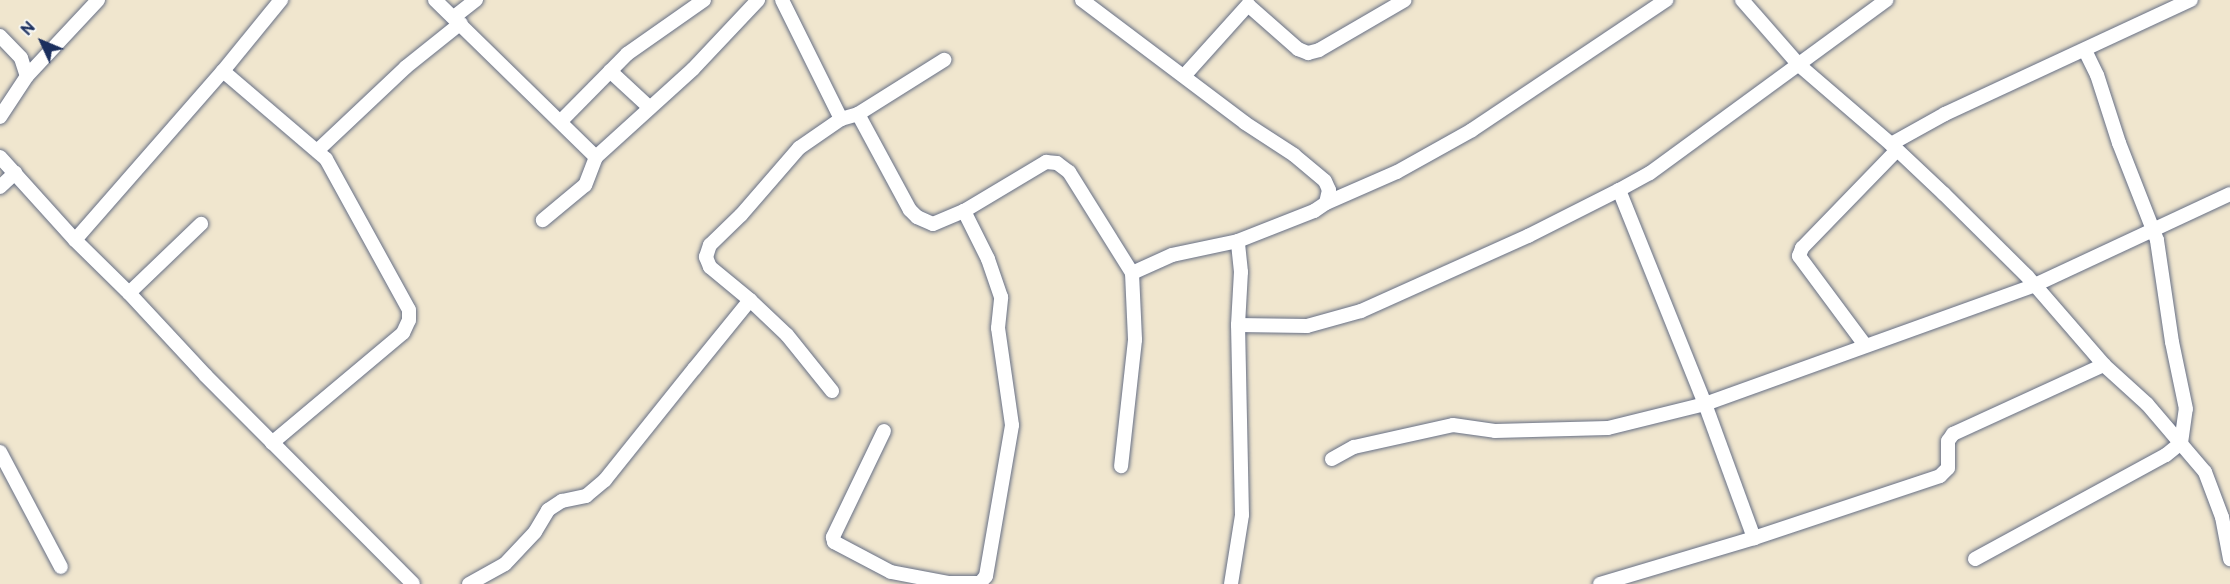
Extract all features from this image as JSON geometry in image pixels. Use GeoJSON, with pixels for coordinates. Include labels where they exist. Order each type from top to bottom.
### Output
{"type":"FeatureCollection","features":[{"type":"Feature","properties":{"kind":"street"},"geometry":{"type":"LineString","coordinates":[[0,117],[27,76],[98,0]]}},
{"type":"Feature","properties":{"kind":"street"},"geometry":{"type":"LineString","coordinates":[[75,240],[223,72],[281,0]]}},
{"type":"Feature","properties":{"kind":"street"},"geometry":{"type":"LineString","coordinates":[[435,0],[597,157]]}},
{"type":"Feature","properties":{"kind":"street"},"geometry":{"type":"LineString","coordinates":[[318,150],[476,0]]}},
{"type":"Feature","properties":{"kind":"street"},"geometry":{"type":"LineString","coordinates":[[561,121],[627,54],[704,0]]}},
{"type":"Feature","properties":{"kind":"street"},"geometry":{"type":"LineString","coordinates":[[543,220],[585,185],[597,157],[708,54],[758,0]]}},
{"type":"Feature","properties":{"kind":"street"},"geometry":{"type":"LineString","coordinates":[[782,0],[841,119]]}},
{"type":"Feature","properties":{"kind":"street"},"geometry":{"type":"LineString","coordinates":[[1082,0],[1245,123],[1294,155],[1325,181],[1329,190],[1326,203]]}},
{"type":"Feature","properties":{"kind":"street"},"geometry":{"type":"LineString","coordinates":[[1184,76],[1249,3],[1298,49],[1308,53],[1318,50],[1405,0]]}},
{"type":"Feature","properties":{"kind":"street"},"geometry":{"type":"LineString","coordinates":[[1132,273],[1172,255],[1238,241],[1397,172],[1472,130],[1666,0]]}},
{"type":"Feature","properties":{"kind":"street"},"geometry":{"type":"LineString","coordinates":[[1742,0],[1799,65],[1894,147],[2035,285],[2104,365],[2147,405],[2181,443],[2205,472],[2222,517],[2230,559]]}},
{"type":"Feature","properties":{"kind":"street"},"geometry":{"type":"LineString","coordinates":[[1238,325],[1307,326],[1362,311],[1528,236],[1650,173],[1886,0]]}},
{"type":"Feature","properties":{"kind":"street"},"geometry":{"type":"LineString","coordinates":[[1865,345],[1799,256],[1802,248],[1894,147],[1945,114],[2191,0]]}},
{"type":"Feature","properties":{"kind":"street"},"geometry":{"type":"LineString","coordinates":[[0,36],[21,58],[27,76]]}},
{"type":"Feature","properties":{"kind":"street"},"geometry":{"type":"LineString","coordinates":[[1975,559],[2166,455],[2181,443],[2186,409],[2153,228],[2119,143],[2097,75],[2085,50]]}},
{"type":"Feature","properties":{"kind":"street"},"geometry":{"type":"LineString","coordinates":[[21,58],[44,57]]}},
{"type":"Feature","properties":{"kind":"street"},"geometry":{"type":"LineString","coordinates":[[832,391],[787,335],[710,267],[706,257],[710,245],[741,214],[799,148],[841,119],[858,114],[944,60]]}},
{"type":"Feature","properties":{"kind":"street"},"geometry":{"type":"LineString","coordinates":[[610,70],[650,108]]}},
{"type":"Feature","properties":{"kind":"street"},"geometry":{"type":"LineString","coordinates":[[223,72],[326,159],[409,310],[409,320],[403,333],[272,443]]}},
{"type":"Feature","properties":{"kind":"street"},"geometry":{"type":"LineString","coordinates":[[858,114],[901,194],[917,217],[933,224],[964,211],[1046,162],[1057,163],[1069,172],[1132,273],[1135,340],[1121,466]]}},
{"type":"Feature","properties":{"kind":"street"},"geometry":{"type":"LineString","coordinates":[[0,157],[75,240],[129,292],[272,443],[413,584]]}},
{"type":"Feature","properties":{"kind":"street"},"geometry":{"type":"LineString","coordinates":[[0,187],[15,173]]}},
{"type":"Feature","properties":{"kind":"street"},"geometry":{"type":"LineString","coordinates":[[1619,190],[1705,404],[1754,538]]}},
{"type":"Feature","properties":{"kind":"street"},"geometry":{"type":"LineString","coordinates":[[1332,459],[1354,447],[1453,425],[1495,432],[1608,428],[1705,404],[2035,285],[2230,194]]}},
{"type":"Feature","properties":{"kind":"street"},"geometry":{"type":"LineString","coordinates":[[884,431],[833,537],[834,542],[891,572],[948,583],[980,583],[986,576],[1012,424],[998,328],[1001,297],[988,259],[964,211]]}},
{"type":"Feature","properties":{"kind":"street"},"geometry":{"type":"LineString","coordinates":[[129,292],[201,224]]}},
{"type":"Feature","properties":{"kind":"street"},"geometry":{"type":"LineString","coordinates":[[1231,584],[1242,515],[1238,325],[1241,272],[1238,241]]}},
{"type":"Feature","properties":{"kind":"street"},"geometry":{"type":"LineString","coordinates":[[469,584],[505,564],[535,532],[548,510],[562,501],[586,496],[604,480],[750,300]]}},
{"type":"Feature","properties":{"kind":"street"},"geometry":{"type":"LineString","coordinates":[[1600,584],[1754,538],[1940,476],[1948,468],[1948,441],[1953,434],[2104,365]]}},
{"type":"Feature","properties":{"kind":"street"},"geometry":{"type":"LineString","coordinates":[[0,452],[61,567]]}}]}
